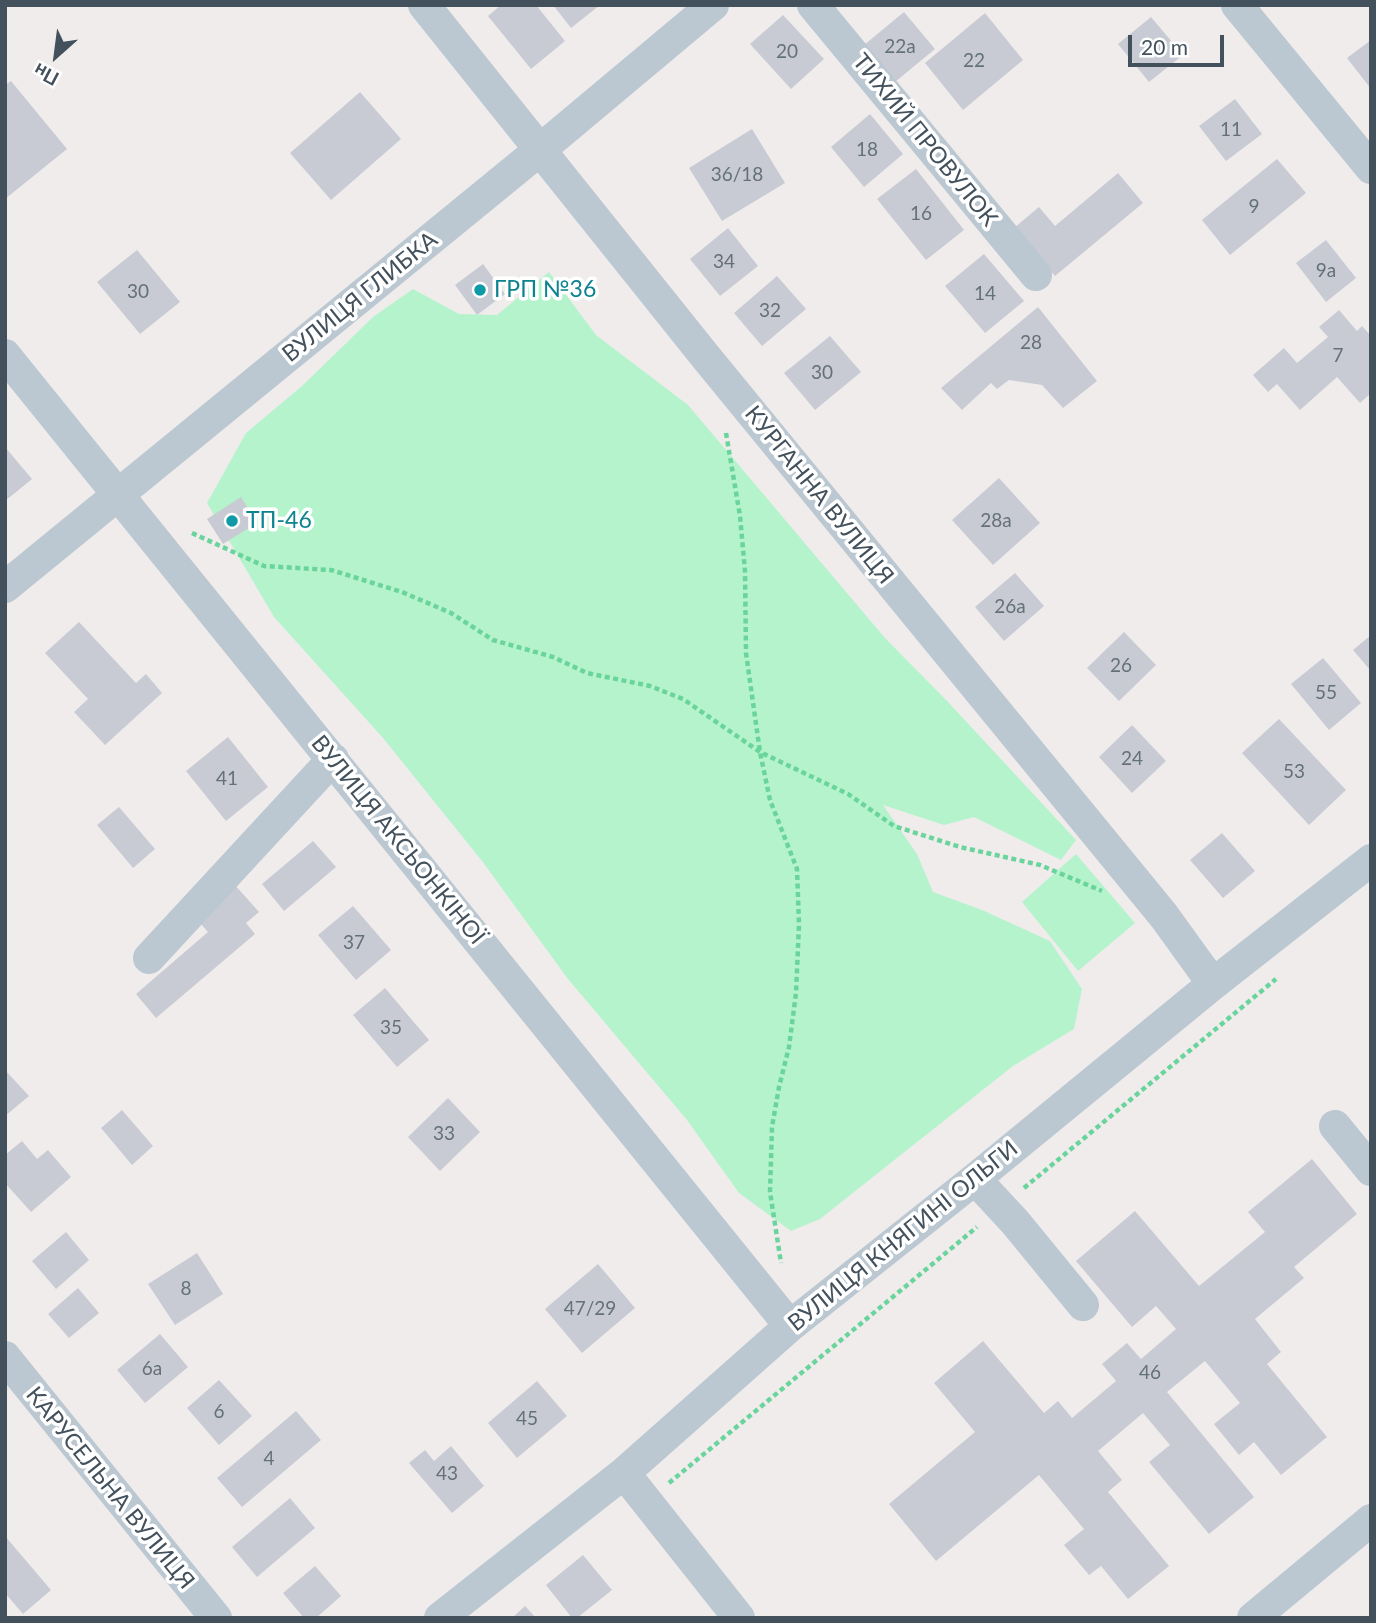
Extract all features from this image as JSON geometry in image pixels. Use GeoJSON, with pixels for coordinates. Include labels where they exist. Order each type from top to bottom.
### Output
{"type":"FeatureCollection","features":[{"type":"Feature","properties":{"kind":"street","name":"КУРГАННА ВУЛИЦЯ"},"geometry":{"type":"LineString","coordinates":[[424,5],[714,367],[1164,916],[1213,984]]}},
{"type":"Feature","properties":{"kind":"street","name":"ВУЛИЦЯ ГЛИБКА"},"geometry":{"type":"LineString","coordinates":[[5,587],[713,5]]}},
{"type":"Feature","properties":{"kind":"street","name":"ТИХИЙ ПРОВУЛОК"},"geometry":{"type":"LineString","coordinates":[[813,5],[1036,275]]}},
{"type":"Feature","properties":{"kind":"street"},"geometry":{"type":"LineString","coordinates":[[1237,5],[1371,168]]}},
{"type":"Feature","properties":{"kind":"street","name":"ВУЛИЦЯ АКСЬОНКІНОЇ"},"geometry":{"type":"LineString","coordinates":[[5,355],[789,1326]]}},
{"type":"Feature","properties":{"kind":"street"},"geometry":{"type":"LineString","coordinates":[[149,958],[333,759]]}},
{"type":"Feature","properties":{"kind":"street","name":"ВУЛИЦЯ КНЯГИНІ ОЛЬГИ"},"geometry":{"type":"LineString","coordinates":[[440,1618],[624,1473],[789,1326],[1371,860]]}},
{"type":"Feature","properties":{"kind":"street"},"geometry":{"type":"LineString","coordinates":[[1335,1126],[1371,1170]]}},
{"type":"Feature","properties":{"kind":"street"},"geometry":{"type":"LineString","coordinates":[[975,1179],[1015,1222],[1083,1305]]}},
{"type":"Feature","properties":{"kind":"street","name":"КАРУСЕЛЬНА ВУЛИЦЯ"},"geometry":{"type":"LineString","coordinates":[[5,1357],[216,1618]]}},
{"type":"Feature","properties":{"kind":"street"},"geometry":{"type":"LineString","coordinates":[[624,1473],[738,1618]]}},
{"type":"Feature","properties":{"kind":"street"},"geometry":{"type":"LineString","coordinates":[[1253,1618],[1371,1520]]}},
{"type":"Feature","properties":{"kind":"path"},"geometry":{"type":"LineString","coordinates":[[725,428],[746,571],[746,653],[760,752],[770,800],[797,869],[799,924],[796,993],[789,1047],[772,1127],[770,1192],[783,1275]]}},
{"type":"Feature","properties":{"kind":"path"},"geometry":{"type":"LineString","coordinates":[[192,533],[264,566],[331,570],[402,592],[451,613],[493,639],[553,657],[587,673],[650,686],[684,699],[760,752],[848,793],[894,827],[960,847],[1040,866],[1102,891]]}},
{"type":"Feature","properties":{"kind":"green space"},"geometry":{"type":"Polygon","coordinates":[[[549,272],[596,335],[688,405],[885,638],[1076,840],[1061,860],[974,817],[944,825],[883,805],[917,854],[933,892],[982,910],[1050,941],[1082,989],[1074,1029],[1013,1066],[820,1219],[791,1231],[739,1193],[687,1120],[568,979],[482,861],[383,738],[274,617],[207,503],[246,433],[302,386],[373,317],[413,289],[459,314],[497,315],[549,272]]]}},
{"type":"Feature","properties":{"kind":"green space"},"geometry":{"type":"Polygon","coordinates":[[[1076,854],[1135,923],[1078,971],[1022,902],[1076,854]]]}},
{"type":"Feature","properties":{"kind":"building"},"geometry":{"type":"Polygon","coordinates":[[[501,5],[536,5],[565,41],[531,69],[488,16],[501,5]]]}},
{"type":"Feature","properties":{"kind":"building"},"geometry":{"type":"Polygon","coordinates":[[[553,5],[600,5],[571,28],[553,5]]]}},
{"type":"Feature","properties":{"kind":"building"},"geometry":{"type":"Polygon","coordinates":[[[904,12],[935,49],[895,82],[864,45],[904,12]]]}},
{"type":"Feature","properties":{"kind":"building"},"geometry":{"type":"Polygon","coordinates":[[[985,13],[1023,60],[963,110],[925,63],[985,13]]]}},
{"type":"Feature","properties":{"kind":"building"},"geometry":{"type":"Polygon","coordinates":[[[783,15],[824,59],[791,89],[750,44],[783,15]]]}},
{"type":"Feature","properties":{"kind":"building"},"geometry":{"type":"Polygon","coordinates":[[[1151,17],[1183,55],[1149,82],[1118,44],[1151,17]]]}},
{"type":"Feature","properties":{"kind":"building"},"geometry":{"type":"Polygon","coordinates":[[[1371,40],[1371,89],[1347,58],[1371,40]]]}},
{"type":"Feature","properties":{"kind":"building"},"geometry":{"type":"Polygon","coordinates":[[[11,81],[67,149],[5,199],[5,85],[11,81]]]}},
{"type":"Feature","properties":{"kind":"building"},"geometry":{"type":"Polygon","coordinates":[[[360,92],[401,139],[331,200],[290,153],[360,92]]]}},
{"type":"Feature","properties":{"kind":"building"},"geometry":{"type":"Polygon","coordinates":[[[1235,99],[1262,134],[1226,161],[1199,126],[1235,99]]]}},
{"type":"Feature","properties":{"kind":"building"},"geometry":{"type":"Polygon","coordinates":[[[870,114],[903,154],[864,187],[831,147],[870,114]]]}},
{"type":"Feature","properties":{"kind":"building"},"geometry":{"type":"Polygon","coordinates":[[[752,129],[785,183],[722,221],[689,168],[752,129]]]}},
{"type":"Feature","properties":{"kind":"building"},"geometry":{"type":"Polygon","coordinates":[[[1277,159],[1306,193],[1230,255],[1202,220],[1277,159]]]}},
{"type":"Feature","properties":{"kind":"building"},"geometry":{"type":"Polygon","coordinates":[[[916,169],[964,230],[926,260],[877,199],[916,169]]]}},
{"type":"Feature","properties":{"kind":"building"},"geometry":{"type":"Polygon","coordinates":[[[1118,173],[1143,203],[1055,276],[1014,228],[1039,207],[1055,226],[1118,173]]]}},
{"type":"Feature","properties":{"kind":"building"},"geometry":{"type":"Polygon","coordinates":[[[728,228],[758,266],[720,296],[690,259],[728,228]]]}},
{"type":"Feature","properties":{"kind":"building"},"geometry":{"type":"Polygon","coordinates":[[[1326,240],[1356,278],[1326,302],[1296,263],[1326,240]]]}},
{"type":"Feature","properties":{"kind":"building"},"geometry":{"type":"Polygon","coordinates":[[[137,250],[180,302],[140,334],[97,282],[137,250]]]}},
{"type":"Feature","properties":{"kind":"building"},"geometry":{"type":"Polygon","coordinates":[[[984,254],[1024,301],[985,333],[945,286],[984,254]]]}},
{"type":"Feature","properties":{"kind":"building","name":"ГРП №36"},"geometry":{"type":"Polygon","coordinates":[[[483,264],[505,294],[477,315],[455,285],[483,264]]]}},
{"type":"Feature","properties":{"kind":"building"},"geometry":{"type":"Polygon","coordinates":[[[777,276],[806,309],[762,346],[734,313],[777,276]]]}},
{"type":"Feature","properties":{"kind":"building"},"geometry":{"type":"Polygon","coordinates":[[[1038,307],[1097,381],[1063,408],[1042,385],[1009,380],[997,389],[991,383],[962,410],[941,388],[1038,307]]]}},
{"type":"Feature","properties":{"kind":"building"},"geometry":{"type":"Polygon","coordinates":[[[1339,310],[1357,331],[1362,326],[1371,336],[1371,393],[1360,403],[1337,377],[1300,410],[1277,384],[1268,392],[1253,375],[1284,348],[1297,363],[1328,337],[1319,327],[1339,310]]]}},
{"type":"Feature","properties":{"kind":"building"},"geometry":{"type":"Polygon","coordinates":[[[830,336],[861,372],[815,410],[784,373],[830,336]]]}},
{"type":"Feature","properties":{"kind":"building"},"geometry":{"type":"Polygon","coordinates":[[[5,447],[32,479],[5,501],[5,447]]]}},
{"type":"Feature","properties":{"kind":"building"},"geometry":{"type":"Polygon","coordinates":[[[999,478],[1040,523],[993,565],[952,520],[999,478]]]}},
{"type":"Feature","properties":{"kind":"building","name":"ТП-46"},"geometry":{"type":"Polygon","coordinates":[[[241,497],[257,523],[223,544],[207,519],[241,497]]]}},
{"type":"Feature","properties":{"kind":"building"},"geometry":{"type":"Polygon","coordinates":[[[1015,573],[1044,606],[1004,641],[975,607],[1015,573]]]}},
{"type":"Feature","properties":{"kind":"building"},"geometry":{"type":"Polygon","coordinates":[[[79,622],[136,683],[146,674],[162,693],[105,745],[74,712],[88,699],[45,653],[79,622]]]}},
{"type":"Feature","properties":{"kind":"building"},"geometry":{"type":"Polygon","coordinates":[[[1124,632],[1156,665],[1119,701],[1087,668],[1124,632]]]}},
{"type":"Feature","properties":{"kind":"building"},"geometry":{"type":"Polygon","coordinates":[[[1371,635],[1371,671],[1353,650],[1371,635]]]}},
{"type":"Feature","properties":{"kind":"building"},"geometry":{"type":"Polygon","coordinates":[[[1323,658],[1361,703],[1329,730],[1291,684],[1323,658]]]}},
{"type":"Feature","properties":{"kind":"building"},"geometry":{"type":"Polygon","coordinates":[[[1279,719],[1346,790],[1309,825],[1242,753],[1279,719]]]}},
{"type":"Feature","properties":{"kind":"building"},"geometry":{"type":"Polygon","coordinates":[[[1132,725],[1166,761],[1132,793],[1099,757],[1132,725]]]}},
{"type":"Feature","properties":{"kind":"building"},"geometry":{"type":"Polygon","coordinates":[[[228,737],[268,787],[226,821],[186,771],[228,737]]]}},
{"type":"Feature","properties":{"kind":"building"},"geometry":{"type":"Polygon","coordinates":[[[119,807],[155,849],[133,868],[97,825],[119,807]]]}},
{"type":"Feature","properties":{"kind":"building"},"geometry":{"type":"Polygon","coordinates":[[[1222,833],[1255,871],[1223,898],[1190,860],[1222,833]]]}},
{"type":"Feature","properties":{"kind":"building"},"geometry":{"type":"Polygon","coordinates":[[[313,841],[336,867],[284,911],[262,884],[313,841]]]}},
{"type":"Feature","properties":{"kind":"building"},"geometry":{"type":"Polygon","coordinates":[[[234,884],[259,912],[246,923],[255,934],[156,1018],[136,994],[208,932],[195,917],[234,884]]]}},
{"type":"Feature","properties":{"kind":"building"},"geometry":{"type":"Polygon","coordinates":[[[353,906],[391,950],[356,980],[318,935],[353,906]]]}},
{"type":"Feature","properties":{"kind":"building"},"geometry":{"type":"Polygon","coordinates":[[[385,988],[429,1040],[397,1067],[353,1015],[385,988]]]}},
{"type":"Feature","properties":{"kind":"building"},"geometry":{"type":"Polygon","coordinates":[[[5,1070],[29,1096],[5,1116],[5,1070]]]}},
{"type":"Feature","properties":{"kind":"building"},"geometry":{"type":"Polygon","coordinates":[[[448,1098],[480,1132],[440,1171],[408,1137],[448,1098]]]}},
{"type":"Feature","properties":{"kind":"building"},"geometry":{"type":"Polygon","coordinates":[[[122,1110],[153,1146],[132,1165],[101,1128],[122,1110]]]}},
{"type":"Feature","properties":{"kind":"building"},"geometry":{"type":"Polygon","coordinates":[[[22,1141],[37,1159],[48,1150],[71,1177],[31,1212],[5,1183],[5,1155],[22,1141]]]}},
{"type":"Feature","properties":{"kind":"building"},"geometry":{"type":"Polygon","coordinates":[[[1312,1159],[1357,1214],[1294,1267],[1304,1278],[1255,1319],[1281,1352],[1267,1364],[1327,1437],[1281,1475],[1254,1442],[1239,1455],[1214,1424],[1240,1403],[1205,1361],[1167,1392],[1254,1497],[1209,1534],[1149,1462],[1170,1445],[1143,1413],[1098,1451],[1122,1480],[1108,1492],[1169,1566],[1128,1599],[1101,1566],[1089,1575],[1064,1545],[1084,1529],[1039,1475],[936,1561],[889,1504],[975,1432],[934,1383],[983,1341],[1044,1413],[1058,1401],[1072,1418],[1116,1381],[1102,1364],[1127,1343],[1141,1359],[1176,1329],[1156,1306],[1132,1327],[1076,1261],[1135,1211],[1199,1286],[1265,1232],[1248,1212],[1312,1159]]]}},
{"type":"Feature","properties":{"kind":"building"},"geometry":{"type":"Polygon","coordinates":[[[66,1232],[89,1260],[56,1289],[32,1261],[66,1232]]]}},
{"type":"Feature","properties":{"kind":"building"},"geometry":{"type":"Polygon","coordinates":[[[197,1253],[223,1294],[175,1325],[148,1284],[197,1253]]]}},
{"type":"Feature","properties":{"kind":"building"},"geometry":{"type":"Polygon","coordinates":[[[598,1264],[635,1308],[582,1353],[545,1309],[598,1264]]]}},
{"type":"Feature","properties":{"kind":"building"},"geometry":{"type":"Polygon","coordinates":[[[78,1288],[99,1313],[69,1338],[48,1314],[78,1288]]]}},
{"type":"Feature","properties":{"kind":"building"},"geometry":{"type":"Polygon","coordinates":[[[160,1334],[188,1367],[145,1403],[117,1370],[160,1334]]]}},
{"type":"Feature","properties":{"kind":"building"},"geometry":{"type":"Polygon","coordinates":[[[219,1380],[252,1416],[219,1445],[187,1408],[219,1380]]]}},
{"type":"Feature","properties":{"kind":"building"},"geometry":{"type":"Polygon","coordinates":[[[537,1381],[567,1416],[517,1458],[488,1423],[537,1381]]]}},
{"type":"Feature","properties":{"kind":"building"},"geometry":{"type":"Polygon","coordinates":[[[296,1411],[321,1440],[242,1507],[217,1478],[296,1411]]]}},
{"type":"Feature","properties":{"kind":"building"},"geometry":{"type":"Polygon","coordinates":[[[451,1446],[484,1486],[452,1513],[409,1463],[425,1450],[434,1461],[451,1446]]]}},
{"type":"Feature","properties":{"kind":"building"},"geometry":{"type":"Polygon","coordinates":[[[290,1498],[315,1528],[257,1577],[232,1547],[290,1498]]]}},
{"type":"Feature","properties":{"kind":"building"},"geometry":{"type":"Polygon","coordinates":[[[5,1536],[51,1590],[23,1614],[5,1593],[5,1536]]]}},
{"type":"Feature","properties":{"kind":"building"},"geometry":{"type":"Polygon","coordinates":[[[583,1555],[612,1590],[577,1618],[572,1618],[546,1585],[583,1555]]]}},
{"type":"Feature","properties":{"kind":"building"},"geometry":{"type":"Polygon","coordinates":[[[315,1566],[341,1596],[316,1618],[304,1618],[283,1593],[315,1566]]]}},
{"type":"Feature","properties":{"kind":"building"},"geometry":{"type":"Polygon","coordinates":[[[525,1606],[536,1618],[512,1618],[525,1606]]]}},
{"type":"Feature","properties":{"kind":"place","name":"ГРП №36"},"geometry":{"type":"Point","coordinates":[480,290]}},
{"type":"Feature","properties":{"kind":"place","name":"ТП-46"},"geometry":{"type":"Point","coordinates":[232,521]}}]}
